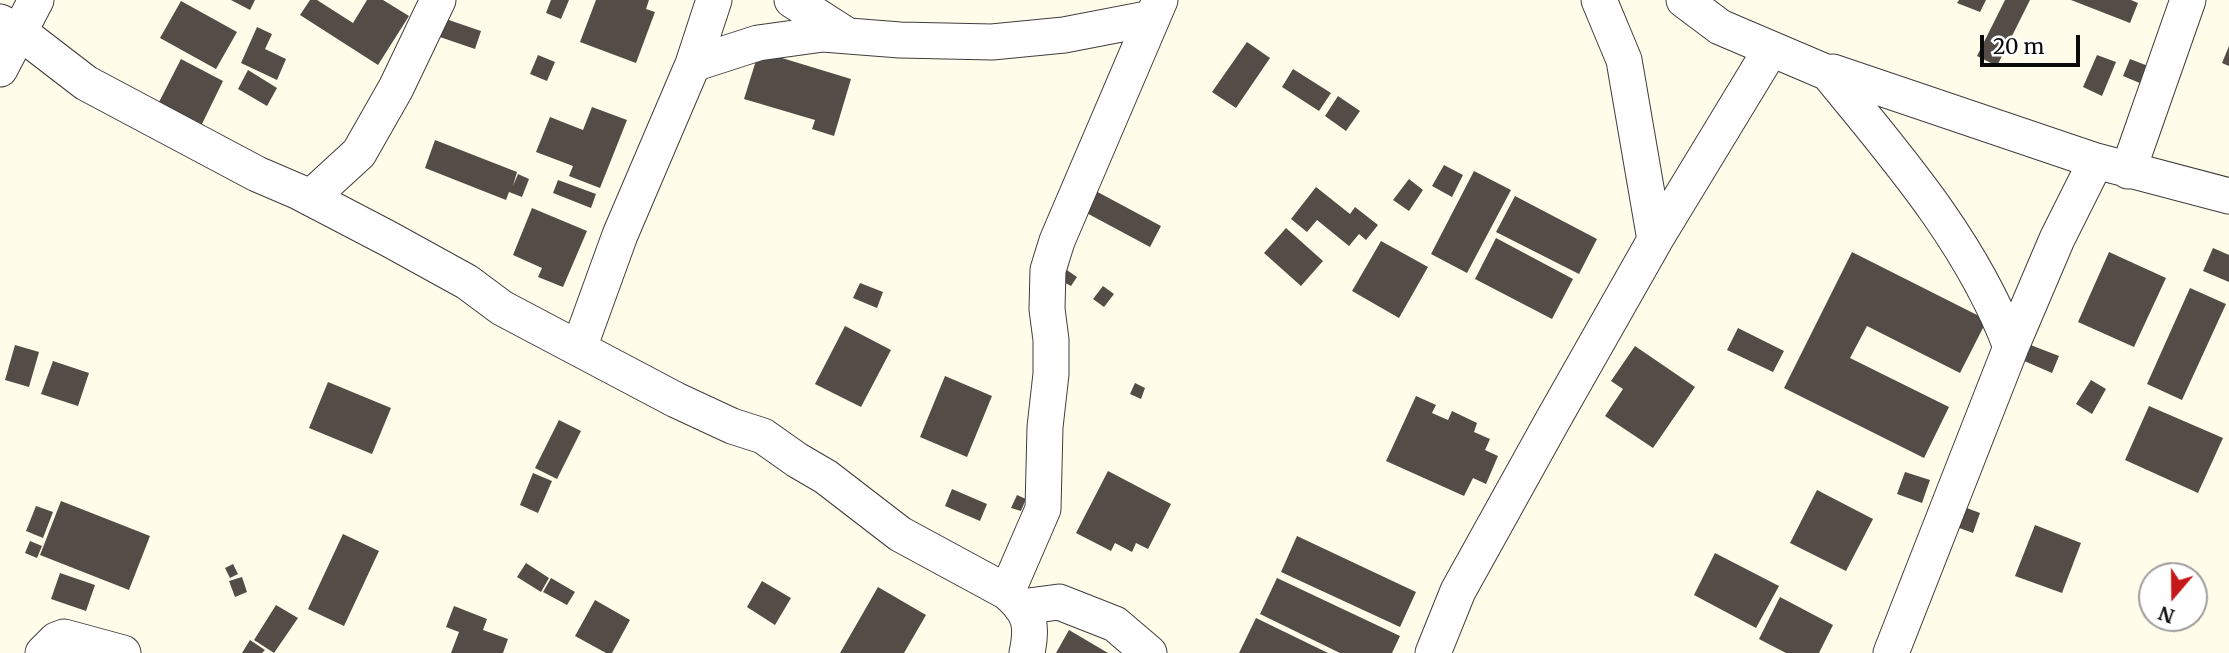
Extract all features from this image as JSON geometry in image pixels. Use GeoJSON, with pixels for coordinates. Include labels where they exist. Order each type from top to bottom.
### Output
{"type":"FeatureCollection","features":[{"type":"Feature","properties":{"kind":"street"},"geometry":{"type":"LineString","coordinates":[[0,69],[11,27],[36,0]]}},
{"type":"Feature","properties":{"kind":"street"},"geometry":{"type":"LineString","coordinates":[[579,348],[620,235],[693,64],[714,0]]}},
{"type":"Feature","properties":{"kind":"street"},"geometry":{"type":"LineString","coordinates":[[792,0],[848,36]]}},
{"type":"Feature","properties":{"kind":"street"},"geometry":{"type":"LineString","coordinates":[[1598,0],[1624,60],[1655,240]]}},
{"type":"Feature","properties":{"kind":"street"},"geometry":{"type":"LineString","coordinates":[[1684,0],[1720,27],[1828,73],[1907,170],[1974,268],[1997,310],[2011,347]]}},
{"type":"Feature","properties":{"kind":"street"},"geometry":{"type":"LineString","coordinates":[[1891,653],[2011,347],[2057,239],[2112,166],[2188,0]]}},
{"type":"Feature","properties":{"kind":"street"},"geometry":{"type":"LineString","coordinates":[[310,198],[359,153],[396,88],[431,3]]}},
{"type":"Feature","properties":{"kind":"street"},"geometry":{"type":"LineString","coordinates":[[693,64],[758,43],[823,34],[900,40],[992,42],[1064,36],[1156,9]]}},
{"type":"Feature","properties":{"kind":"street"},"geometry":{"type":"LineString","coordinates":[[1014,600],[1044,500],[1045,427],[1051,374],[1051,340],[1046,309],[1048,270],[1058,240],[1156,9]]}},
{"type":"Feature","properties":{"kind":"street"},"geometry":{"type":"LineString","coordinates":[[11,27],[86,83],[467,282],[502,308],[677,400],[732,426],[763,436],[826,477],[900,534],[1014,600],[1031,625],[1027,653]]}},
{"type":"Feature","properties":{"kind":"street"},"geometry":{"type":"LineString","coordinates":[[1433,653],[1458,591],[1655,240],[1771,49]]}},
{"type":"Feature","properties":{"kind":"street"},"geometry":{"type":"LineString","coordinates":[[1828,73],[1833,72],[2112,166],[2229,196]]}},
{"type":"Feature","properties":{"kind":"street"},"geometry":{"type":"LineString","coordinates":[[1014,600],[1059,602],[1115,624],[1149,653]]}},
{"type":"Feature","properties":{"kind":"street"},"geometry":{"type":"LineString","coordinates":[[43,653],[56,640],[64,637],[123,653]]}},
{"type":"Feature","properties":{"kind":"building"},"geometry":{"type":"Polygon","coordinates":[[[231,0],[255,0],[250,10],[231,0]]]}},
{"type":"Feature","properties":{"kind":"building"},"geometry":{"type":"Polygon","coordinates":[[[310,0],[317,0],[353,23],[367,0],[383,0],[409,16],[378,65],[300,15],[310,0]]]}},
{"type":"Feature","properties":{"kind":"building"},"geometry":{"type":"Polygon","coordinates":[[[551,0],[569,0],[561,19],[546,13],[551,0]]]}},
{"type":"Feature","properties":{"kind":"building"},"geometry":{"type":"Polygon","coordinates":[[[596,0],[649,0],[646,9],[655,12],[636,63],[580,42],[596,0]]]}},
{"type":"Feature","properties":{"kind":"building"},"geometry":{"type":"Polygon","coordinates":[[[1959,0],[1986,0],[1980,12],[1957,3],[1959,0]]]}},
{"type":"Feature","properties":{"kind":"building"},"geometry":{"type":"Polygon","coordinates":[[[2005,0],[2030,0],[1997,66],[1977,56],[2005,0]]]}},
{"type":"Feature","properties":{"kind":"building"},"geometry":{"type":"Polygon","coordinates":[[[2071,0],[2131,0],[2138,3],[2130,23],[2071,0]]]}},
{"type":"Feature","properties":{"kind":"building"},"geometry":{"type":"Polygon","coordinates":[[[181,1],[237,32],[216,69],[160,38],[181,1]]]}},
{"type":"Feature","properties":{"kind":"building"},"geometry":{"type":"Polygon","coordinates":[[[440,17],[481,31],[475,49],[434,35],[440,17]]]}},
{"type":"Feature","properties":{"kind":"building"},"geometry":{"type":"Polygon","coordinates":[[[257,27],[272,34],[265,49],[286,59],[277,80],[241,63],[257,27]]]}},
{"type":"Feature","properties":{"kind":"building"},"geometry":{"type":"Polygon","coordinates":[[[1247,42],[1270,58],[1236,108],[1212,92],[1247,42]]]}},
{"type":"Feature","properties":{"kind":"building"},"geometry":{"type":"Polygon","coordinates":[[[2229,46],[2229,66],[2222,63],[2229,46]]]}},
{"type":"Feature","properties":{"kind":"building"},"geometry":{"type":"Polygon","coordinates":[[[759,51],[851,79],[834,136],[812,129],[815,120],[744,99],[759,51]]]}},
{"type":"Feature","properties":{"kind":"building"},"geometry":{"type":"Polygon","coordinates":[[[538,55],[555,62],[547,81],[530,74],[538,55]]]}},
{"type":"Feature","properties":{"kind":"building"},"geometry":{"type":"Polygon","coordinates":[[[2097,55],[2116,62],[2102,96],[2083,87],[2097,55]]]}},
{"type":"Feature","properties":{"kind":"building"},"geometry":{"type":"Polygon","coordinates":[[[181,59],[223,81],[201,126],[158,104],[181,59]]]}},
{"type":"Feature","properties":{"kind":"building"},"geometry":{"type":"Polygon","coordinates":[[[2130,59],[2161,71],[2154,89],[2123,76],[2130,59]]]}},
{"type":"Feature","properties":{"kind":"building"},"geometry":{"type":"Polygon","coordinates":[[[1293,69],[1331,93],[1319,111],[1282,87],[1293,69]]]}},
{"type":"Feature","properties":{"kind":"building"},"geometry":{"type":"Polygon","coordinates":[[[248,70],[277,88],[267,106],[238,89],[248,70]]]}},
{"type":"Feature","properties":{"kind":"building"},"geometry":{"type":"Polygon","coordinates":[[[1338,96],[1360,111],[1346,131],[1325,116],[1338,96]]]}},
{"type":"Feature","properties":{"kind":"building"},"geometry":{"type":"Polygon","coordinates":[[[592,107],[627,120],[600,188],[569,176],[573,166],[536,152],[550,117],[583,130],[592,107]]]}},
{"type":"Feature","properties":{"kind":"building"},"geometry":{"type":"Polygon","coordinates":[[[435,140],[517,172],[513,186],[518,174],[529,179],[522,197],[509,192],[506,200],[425,168],[435,140]]]}},
{"type":"Feature","properties":{"kind":"building"},"geometry":{"type":"Polygon","coordinates":[[[1444,165],[1463,175],[1452,197],[1432,186],[1444,165]]]}},
{"type":"Feature","properties":{"kind":"building"},"geometry":{"type":"Polygon","coordinates":[[[1474,171],[1511,190],[1467,273],[1431,254],[1474,171]]]}},
{"type":"Feature","properties":{"kind":"building"},"geometry":{"type":"Polygon","coordinates":[[[1409,179],[1423,190],[1409,211],[1393,200],[1409,179]]]}},
{"type":"Feature","properties":{"kind":"building"},"geometry":{"type":"Polygon","coordinates":[[[558,180],[596,194],[591,208],[553,193],[558,180]]]}},
{"type":"Feature","properties":{"kind":"building"},"geometry":{"type":"Polygon","coordinates":[[[1316,187],[1350,214],[1355,207],[1378,225],[1366,240],[1359,234],[1349,246],[1317,220],[1307,232],[1291,219],[1316,187]]]}},
{"type":"Feature","properties":{"kind":"building"},"geometry":{"type":"Polygon","coordinates":[[[1092,189],[1161,226],[1150,247],[1081,210],[1092,189]]]}},
{"type":"Feature","properties":{"kind":"building"},"geometry":{"type":"Polygon","coordinates":[[[1515,196],[1597,239],[1579,274],[1496,232],[1515,196]]]}},
{"type":"Feature","properties":{"kind":"building"},"geometry":{"type":"Polygon","coordinates":[[[532,208],[587,231],[563,287],[538,277],[542,268],[513,255],[532,208]]]}},
{"type":"Feature","properties":{"kind":"building"},"geometry":{"type":"Polygon","coordinates":[[[1286,228],[1323,261],[1301,286],[1264,253],[1286,228]]]}},
{"type":"Feature","properties":{"kind":"building"},"geometry":{"type":"Polygon","coordinates":[[[1496,238],[1573,279],[1552,319],[1475,279],[1496,238]]]}},
{"type":"Feature","properties":{"kind":"building"},"geometry":{"type":"Polygon","coordinates":[[[1381,241],[1428,267],[1399,318],[1352,291],[1381,241]]]}},
{"type":"Feature","properties":{"kind":"building"},"geometry":{"type":"Polygon","coordinates":[[[2213,248],[2229,255],[2229,282],[2203,271],[2213,248]]]}},
{"type":"Feature","properties":{"kind":"building"},"geometry":{"type":"Polygon","coordinates":[[[1852,252],[1987,320],[1960,373],[1867,326],[1850,358],[1949,407],[1924,458],[1784,388],[1852,252]]]}},
{"type":"Feature","properties":{"kind":"building"},"geometry":{"type":"Polygon","coordinates":[[[2109,252],[2166,278],[2134,347],[2078,322],[2109,252]]]}},
{"type":"Feature","properties":{"kind":"building"},"geometry":{"type":"Polygon","coordinates":[[[1064,268],[1077,277],[1071,286],[1058,279],[1064,268]]]}},
{"type":"Feature","properties":{"kind":"building"},"geometry":{"type":"Polygon","coordinates":[[[860,283],[883,292],[877,308],[853,298],[860,283]]]}},
{"type":"Feature","properties":{"kind":"building"},"geometry":{"type":"Polygon","coordinates":[[[1103,286],[1114,294],[1104,307],[1093,299],[1103,286]]]}},
{"type":"Feature","properties":{"kind":"building"},"geometry":{"type":"Polygon","coordinates":[[[2190,288],[2226,304],[2182,400],[2147,384],[2190,288]]]}},
{"type":"Feature","properties":{"kind":"building"},"geometry":{"type":"Polygon","coordinates":[[[845,326],[891,350],[861,407],[815,384],[845,326]]]}},
{"type":"Feature","properties":{"kind":"building"},"geometry":{"type":"Polygon","coordinates":[[[1738,328],[1784,351],[1773,372],[1727,350],[1738,328]]]}},
{"type":"Feature","properties":{"kind":"building"},"geometry":{"type":"Polygon","coordinates":[[[2028,344],[2059,356],[2052,373],[2022,360],[2028,344]]]}},
{"type":"Feature","properties":{"kind":"building"},"geometry":{"type":"Polygon","coordinates":[[[15,345],[39,352],[29,387],[5,380],[15,345]]]}},
{"type":"Feature","properties":{"kind":"building"},"geometry":{"type":"Polygon","coordinates":[[[1635,346],[1695,387],[1653,448],[1605,416],[1623,389],[1611,381],[1635,346]]]}},
{"type":"Feature","properties":{"kind":"building"},"geometry":{"type":"Polygon","coordinates":[[[53,361],[89,373],[78,406],[41,394],[53,361]]]}},
{"type":"Feature","properties":{"kind":"building"},"geometry":{"type":"Polygon","coordinates":[[[945,376],[992,396],[967,457],[920,437],[945,376]]]}},
{"type":"Feature","properties":{"kind":"building"},"geometry":{"type":"Polygon","coordinates":[[[2091,380],[2106,389],[2092,414],[2076,404],[2091,380]]]}},
{"type":"Feature","properties":{"kind":"building"},"geometry":{"type":"Polygon","coordinates":[[[328,382],[391,408],[372,454],[309,428],[328,382]]]}},
{"type":"Feature","properties":{"kind":"building"},"geometry":{"type":"Polygon","coordinates":[[[1135,383],[1145,388],[1141,399],[1130,394],[1135,383]]]}},
{"type":"Feature","properties":{"kind":"building"},"geometry":{"type":"Polygon","coordinates":[[[1416,396],[1436,405],[1432,413],[1448,420],[1452,411],[1477,423],[1474,432],[1490,439],[1485,450],[1498,456],[1486,484],[1473,478],[1464,496],[1386,461],[1416,396]]]}},
{"type":"Feature","properties":{"kind":"building"},"geometry":{"type":"Polygon","coordinates":[[[2149,406],[2223,438],[2198,493],[2125,460],[2149,406]]]}},
{"type":"Feature","properties":{"kind":"building"},"geometry":{"type":"Polygon","coordinates":[[[559,420],[581,431],[557,479],[535,468],[559,420]]]}},
{"type":"Feature","properties":{"kind":"building"},"geometry":{"type":"Polygon","coordinates":[[[1108,471],[1171,504],[1148,549],[1136,543],[1132,552],[1115,543],[1111,551],[1076,533],[1108,471]]]}},
{"type":"Feature","properties":{"kind":"building"},"geometry":{"type":"Polygon","coordinates":[[[1905,472],[1930,480],[1922,503],[1897,494],[1905,472]]]}},
{"type":"Feature","properties":{"kind":"building"},"geometry":{"type":"Polygon","coordinates":[[[533,473],[552,481],[538,513],[520,505],[533,473]]]}},
{"type":"Feature","properties":{"kind":"building"},"geometry":{"type":"Polygon","coordinates":[[[952,489],[987,504],[980,521],[945,506],[952,489]]]}},
{"type":"Feature","properties":{"kind":"building"},"geometry":{"type":"Polygon","coordinates":[[[1817,490],[1873,519],[1846,571],[1790,543],[1817,490]]]}},
{"type":"Feature","properties":{"kind":"building"},"geometry":{"type":"Polygon","coordinates":[[[1017,495],[1026,499],[1021,511],[1011,508],[1017,495]]]}},
{"type":"Feature","properties":{"kind":"building"},"geometry":{"type":"Polygon","coordinates":[[[61,501],[150,536],[129,590],[40,555],[61,501]]]}},
{"type":"Feature","properties":{"kind":"building"},"geometry":{"type":"Polygon","coordinates":[[[1959,505],[1980,513],[1973,533],[1951,525],[1959,505]]]}},
{"type":"Feature","properties":{"kind":"building"},"geometry":{"type":"Polygon","coordinates":[[[36,506],[53,512],[43,538],[26,531],[36,506]]]}},
{"type":"Feature","properties":{"kind":"building"},"geometry":{"type":"Polygon","coordinates":[[[2035,525],[2081,543],[2062,593],[2015,576],[2035,525]]]}},
{"type":"Feature","properties":{"kind":"building"},"geometry":{"type":"Polygon","coordinates":[[[343,534],[379,551],[344,626],[308,609],[343,534]]]}},
{"type":"Feature","properties":{"kind":"building"},"geometry":{"type":"Polygon","coordinates":[[[1297,536],[1416,592],[1400,627],[1281,572],[1297,536]]]}},
{"type":"Feature","properties":{"kind":"building"},"geometry":{"type":"Polygon","coordinates":[[[30,541],[42,546],[37,558],[25,553],[30,541]]]}},
{"type":"Feature","properties":{"kind":"building"},"geometry":{"type":"Polygon","coordinates":[[[1715,553],[1779,586],[1756,628],[1694,595],[1715,553]]]}},
{"type":"Feature","properties":{"kind":"building"},"geometry":{"type":"Polygon","coordinates":[[[526,563],[549,578],[541,592],[517,577],[526,563]]]}},
{"type":"Feature","properties":{"kind":"building"},"geometry":{"type":"Polygon","coordinates":[[[233,564],[238,574],[230,578],[225,568],[233,564]]]}},
{"type":"Feature","properties":{"kind":"building"},"geometry":{"type":"Polygon","coordinates":[[[60,573],[95,585],[86,611],[51,599],[60,573]]]}},
{"type":"Feature","properties":{"kind":"building"},"geometry":{"type":"Polygon","coordinates":[[[242,577],[247,592],[235,597],[229,581],[242,577]]]}},
{"type":"Feature","properties":{"kind":"building"},"geometry":{"type":"Polygon","coordinates":[[[551,578],[575,592],[567,605],[543,592],[551,578]]]}},
{"type":"Feature","properties":{"kind":"building"},"geometry":{"type":"Polygon","coordinates":[[[1277,578],[1400,636],[1392,653],[1340,653],[1260,614],[1277,578]]]}},
{"type":"Feature","properties":{"kind":"building"},"geometry":{"type":"Polygon","coordinates":[[[762,581],[791,598],[775,625],[747,607],[762,581]]]}},
{"type":"Feature","properties":{"kind":"building"},"geometry":{"type":"Polygon","coordinates":[[[878,587],[926,615],[904,653],[840,653],[878,587]]]}},
{"type":"Feature","properties":{"kind":"building"},"geometry":{"type":"Polygon","coordinates":[[[1780,597],[1833,625],[1819,653],[1786,653],[1759,639],[1780,597]]]}},
{"type":"Feature","properties":{"kind":"building"},"geometry":{"type":"Polygon","coordinates":[[[595,600],[630,620],[612,653],[606,653],[575,636],[595,600]]]}},
{"type":"Feature","properties":{"kind":"building"},"geometry":{"type":"Polygon","coordinates":[[[276,605],[298,618],[274,653],[254,640],[276,605]]]}},
{"type":"Feature","properties":{"kind":"building"},"geometry":{"type":"Polygon","coordinates":[[[454,606],[487,619],[483,630],[508,639],[503,653],[451,653],[459,632],[446,627],[454,606]]]}},
{"type":"Feature","properties":{"kind":"building"},"geometry":{"type":"Polygon","coordinates":[[[1256,618],[1328,653],[1239,653],[1256,618]]]}},
{"type":"Feature","properties":{"kind":"building"},"geometry":{"type":"Polygon","coordinates":[[[1069,630],[1108,653],[1056,653],[1069,630]]]}},
{"type":"Feature","properties":{"kind":"building"},"geometry":{"type":"Polygon","coordinates":[[[250,640],[265,650],[262,653],[242,653],[250,640]]]}}]}
